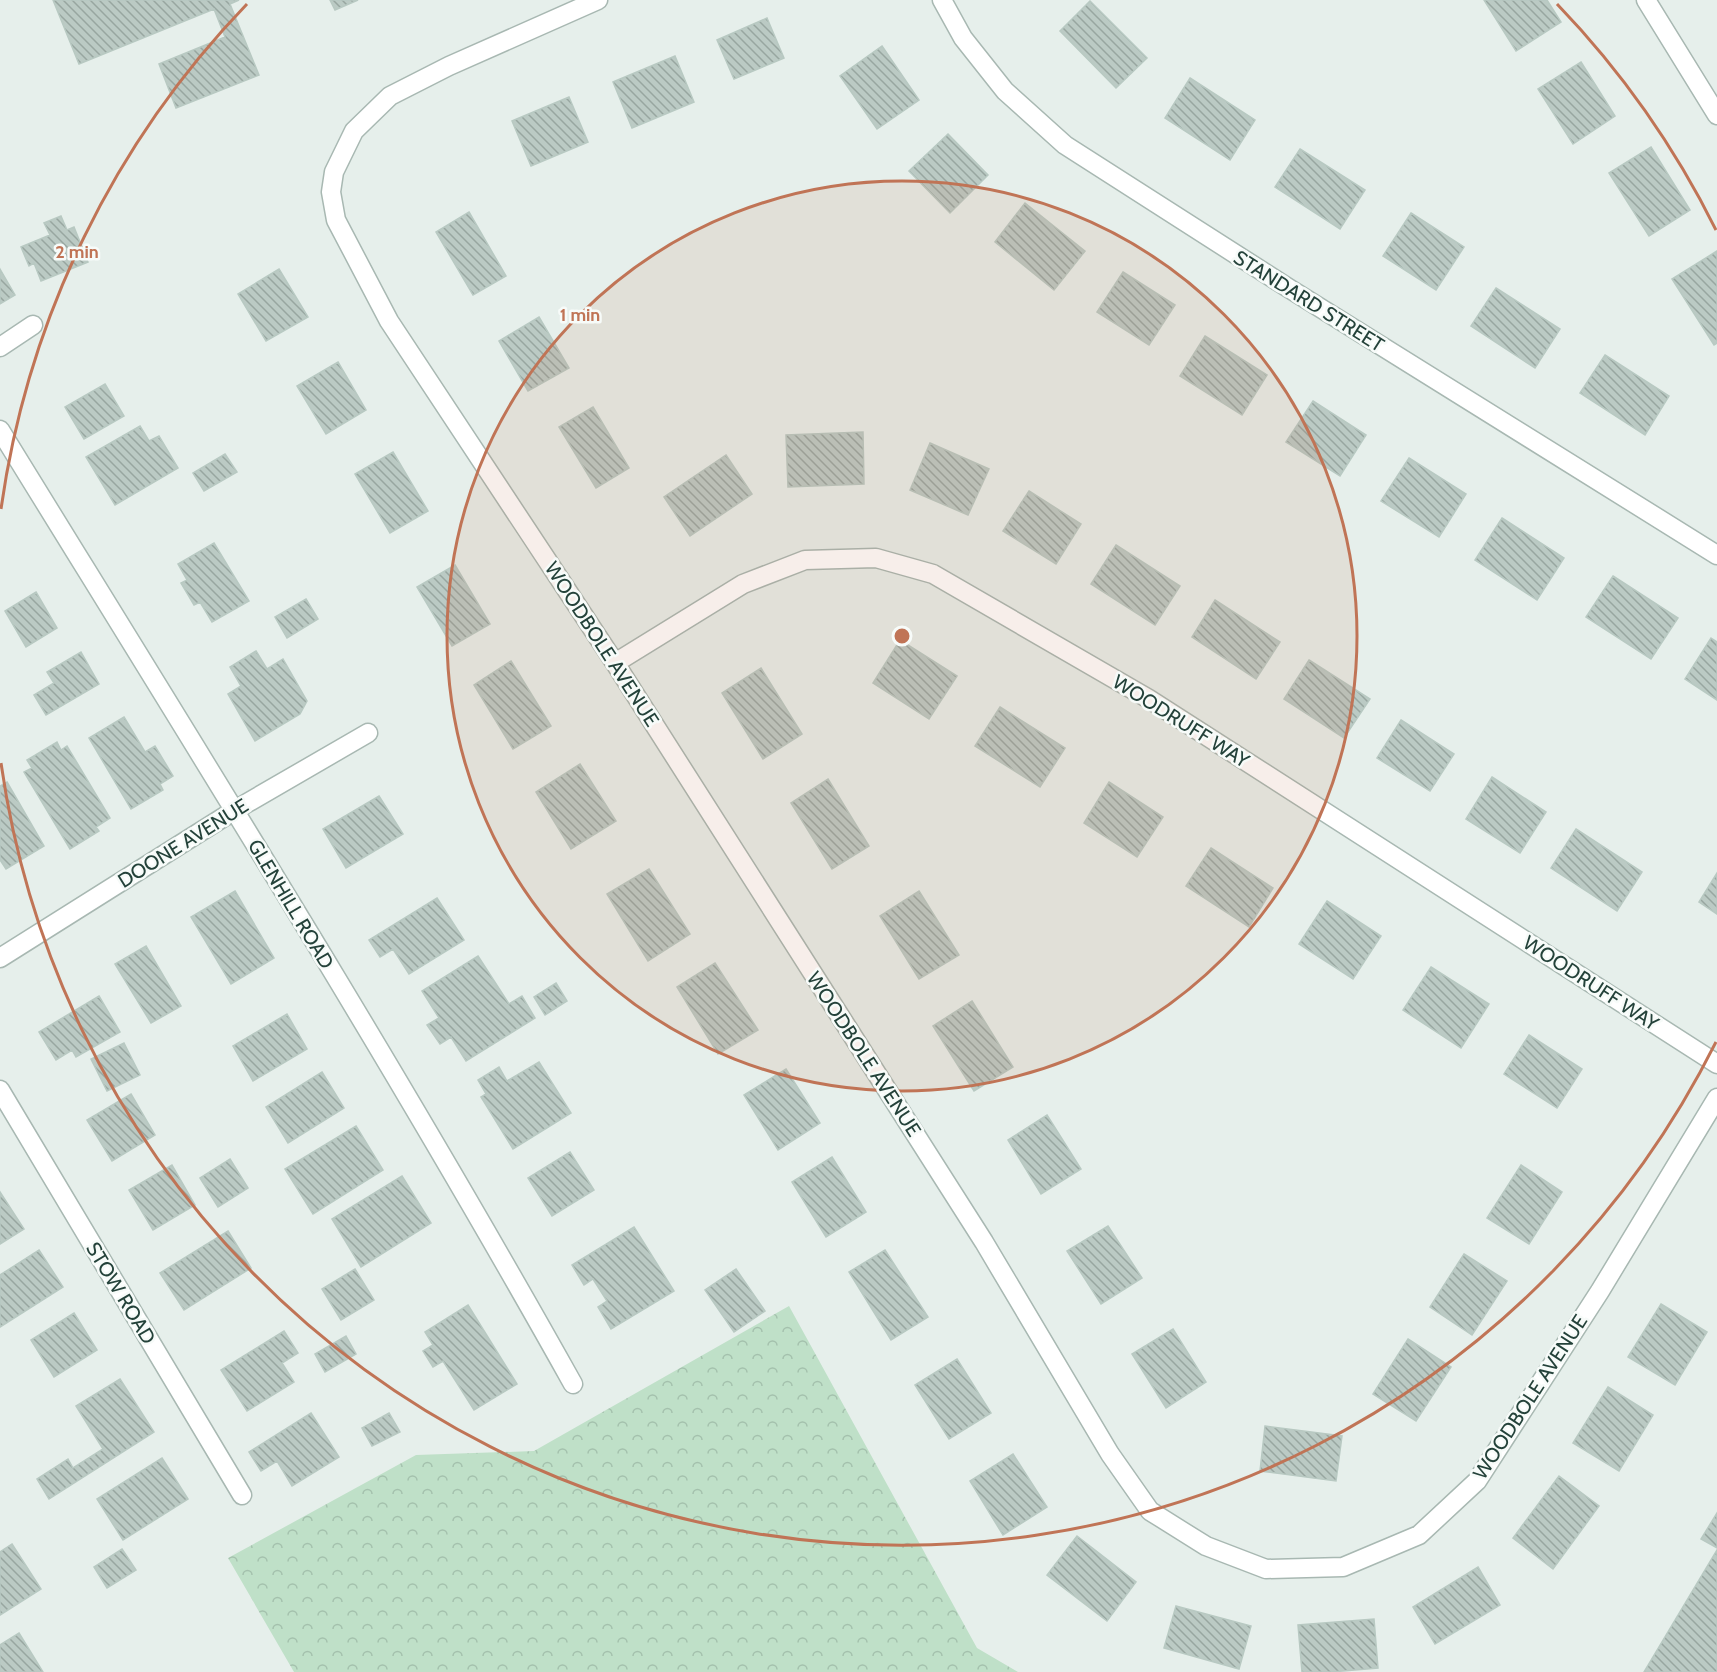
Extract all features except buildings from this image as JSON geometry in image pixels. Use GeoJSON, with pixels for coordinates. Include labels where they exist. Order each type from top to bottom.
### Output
{"type":"FeatureCollection","features":[{"type":"Feature","properties":{"kind":"street","name":"WOODBOLE AVENUE"},"geometry":{"type":"LineString","coordinates":[[598,0],[449,66],[390,96],[354,131],[333,172],[331,192],[336,220],[389,321],[615,663],[984,1242],[1110,1454],[1150,1511],[1206,1546],[1266,1569],[1343,1567],[1419,1535],[1477,1481],[1606,1281],[1717,1098]]}},
{"type":"Feature","properties":{"kind":"street","name":"STANDARD STREET"},"geometry":{"type":"LineString","coordinates":[[942,0],[963,38],[1005,91],[1065,145],[1300,296],[1717,555]]}},
{"type":"Feature","properties":{"kind":"street"},"geometry":{"type":"LineString","coordinates":[[1646,0],[1717,115]]}},
{"type":"Feature","properties":{"kind":"street"},"geometry":{"type":"LineString","coordinates":[[0,347],[33,325]]}},
{"type":"Feature","properties":{"kind":"street","name":"GLENHILL ROAD"},"geometry":{"type":"LineString","coordinates":[[0,430],[235,810],[486,1228],[573,1384]]}},
{"type":"Feature","properties":{"kind":"street","name":"WOODRUFF WAY"},"geometry":{"type":"LineString","coordinates":[[615,663],[743,584],[805,560],[876,558],[933,574],[1149,699],[1717,1064]]}},
{"type":"Feature","properties":{"kind":"street","name":"DOONE AVENUE"},"geometry":{"type":"LineString","coordinates":[[0,958],[235,810],[368,733]]}},
{"type":"Feature","properties":{"kind":"street","name":"STOW ROAD"},"geometry":{"type":"LineString","coordinates":[[0,1090],[242,1496]]}},
{"type":"Feature","properties":{"kind":"green space"},"geometry":{"type":"Polygon","coordinates":[[[789,1306],[977,1648],[1018,1672],[294,1672],[228,1558],[416,1455],[534,1451],[789,1306]]]}}]}
